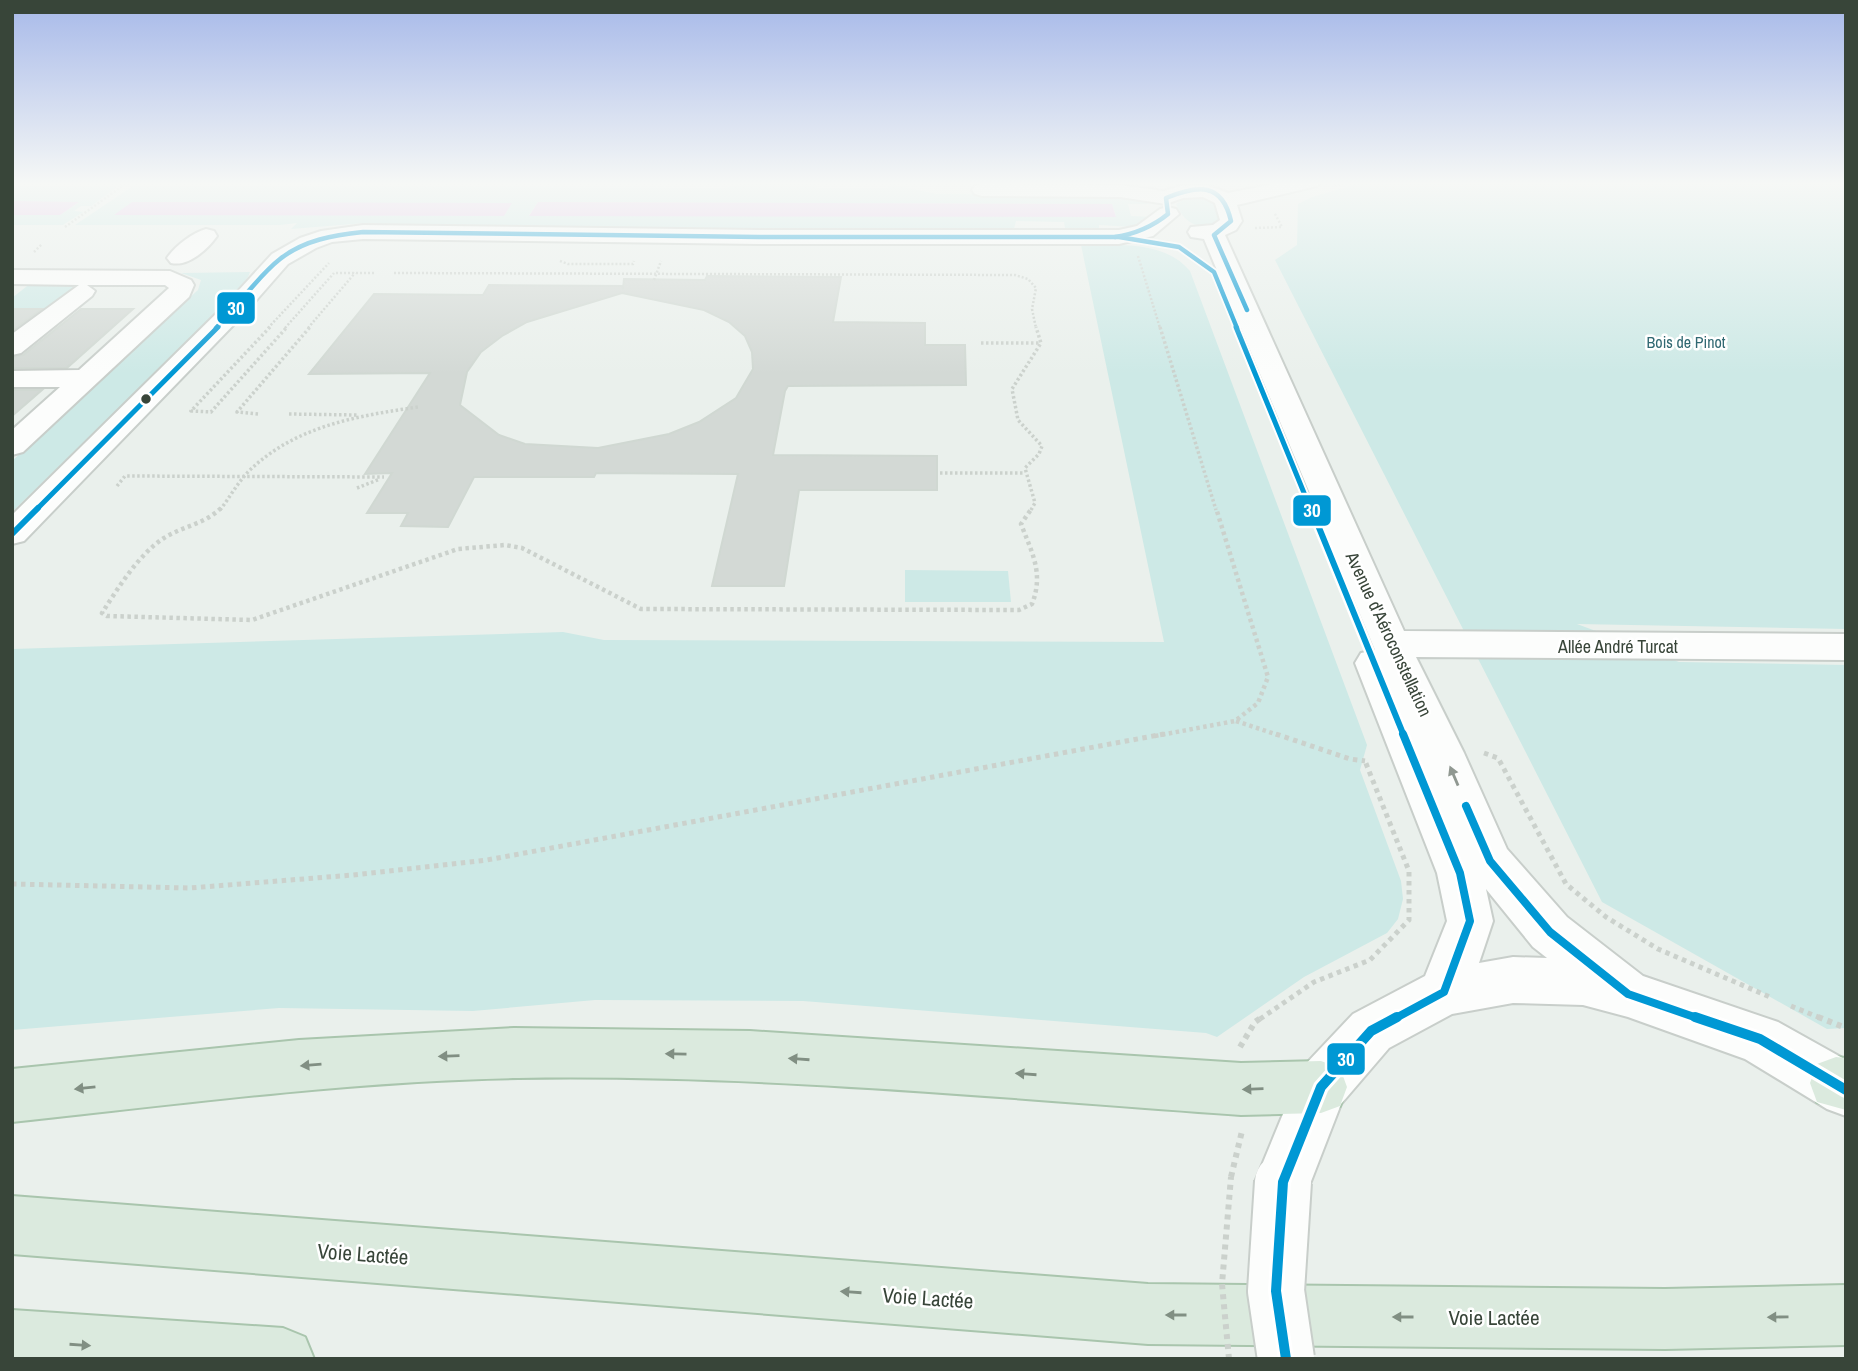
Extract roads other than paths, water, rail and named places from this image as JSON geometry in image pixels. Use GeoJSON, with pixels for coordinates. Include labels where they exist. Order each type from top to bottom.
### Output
{"type":"FeatureCollection","features":[{"type":"Feature","properties":{"kind":"highway"},"geometry":{"type":"LineString","coordinates":[[12,1096],[379,1059],[584,1052],[744,1055],[1241,1089],[1321,1087]]}},
{"type":"Feature","properties":{"kind":"highway","name":"Voie Lactée"},"geometry":{"type":"LineString","coordinates":[[12,1224],[230,1244],[1148,1314],[1651,1319],[1846,1315]]}},
{"type":"Feature","properties":{"kind":"highway"},"geometry":{"type":"LineString","coordinates":[[12,1341],[283,1359]]}},
{"type":"Feature","properties":{"kind":"street"},"geometry":{"type":"LineString","coordinates":[[179,258],[194,246]]}},
{"type":"Feature","properties":{"kind":"street"},"geometry":{"type":"LineString","coordinates":[[12,534],[236,308],[280,258],[302,246]]}},
{"type":"Feature","properties":{"kind":"street"},"geometry":{"type":"LineString","coordinates":[[1167,246],[1179,247],[1214,272]]}},
{"type":"Feature","properties":{"kind":"street","name":"Avenue d'Aéroconstellation"},"geometry":{"type":"LineString","coordinates":[[1211,246],[1214,272],[1460,873],[1470,921],[1444,992]]}},
{"type":"Feature","properties":{"kind":"street","name":"Avenue d'Aéroconstellation"},"geometry":{"type":"LineString","coordinates":[[1219,246],[1391,644],[1444,753],[1490,861],[1549,932],[1628,994]]}},
{"type":"Feature","properties":{"kind":"street"},"geometry":{"type":"LineString","coordinates":[[12,277],[170,278],[182,285],[180,292],[12,446]]}},
{"type":"Feature","properties":{"kind":"street"},"geometry":{"type":"LineString","coordinates":[[12,346],[83,291]]}},
{"type":"Feature","properties":{"kind":"street"},"geometry":{"type":"LineString","coordinates":[[21,384],[87,378]]}},
{"type":"Feature","properties":{"kind":"street","name":"Allée André Turcat"},"geometry":{"type":"LineString","coordinates":[[1391,644],[1846,647]]}},
{"type":"Feature","properties":{"kind":"street"},"geometry":{"type":"LineString","coordinates":[[1286,1359],[1257,1180],[1321,1087],[1371,1031],[1444,992],[1513,980],[1583,982],[1628,994],[1760,1039],[1842,1086]]}},
{"type":"Feature","properties":{"kind":"park label","name":"Bois de Pinot"},"geometry":{"type":"Point","coordinates":[1686,342]}}]}
